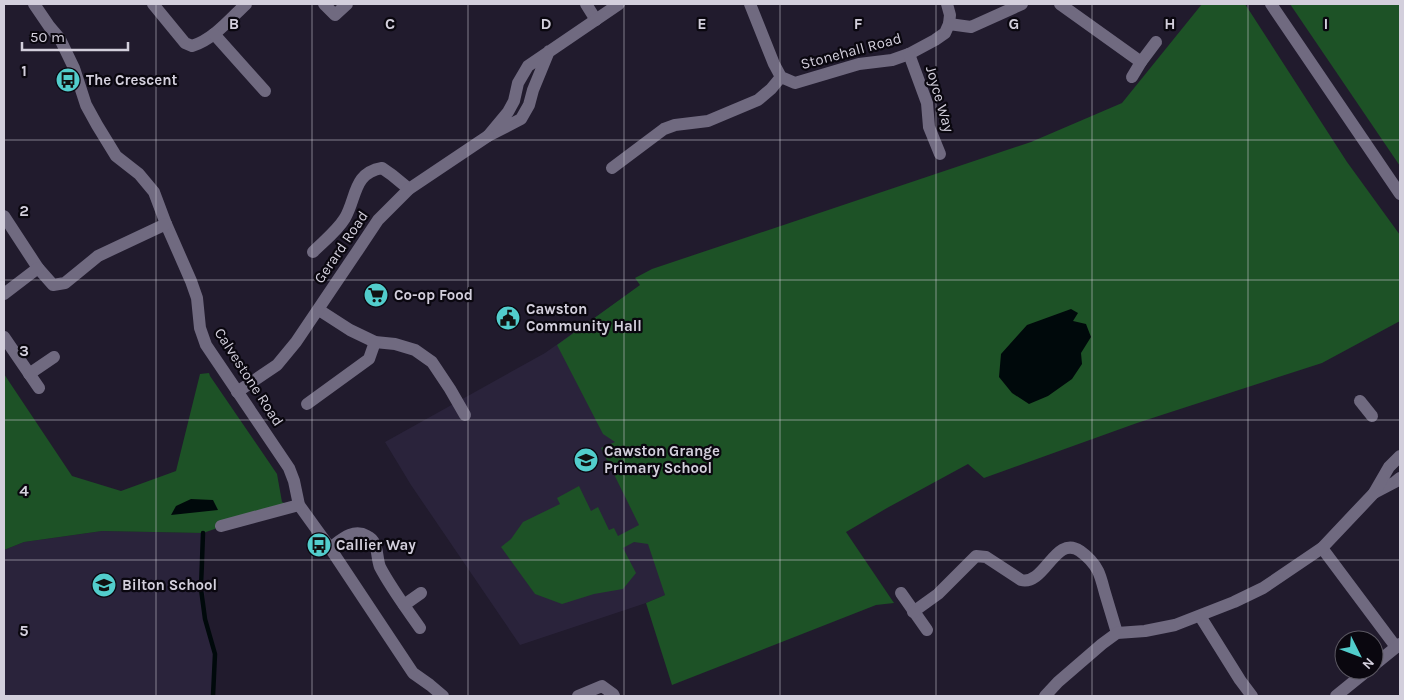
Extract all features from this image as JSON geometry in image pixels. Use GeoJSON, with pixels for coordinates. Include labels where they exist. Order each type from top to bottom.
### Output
{"type":"FeatureCollection","features":[{"type":"Feature","properties":{"kind":"street","name":"Calvestone Road"},"geometry":{"type":"LineString","coordinates":[[34,4],[60,39],[74,68],[86,105],[96,125],[116,156],[139,174],[154,192],[197,298],[200,328],[206,345],[289,468],[294,481],[298,505],[330,548],[413,673],[444,696]]}},
{"type":"Feature","properties":{"kind":"street"},"geometry":{"type":"LineString","coordinates":[[153,4],[185,42],[192,46],[214,34],[246,4]]}},
{"type":"Feature","properties":{"kind":"street"},"geometry":{"type":"LineString","coordinates":[[324,4],[335,14],[347,4]]}},
{"type":"Feature","properties":{"kind":"street"},"geometry":{"type":"LineString","coordinates":[[586,4],[596,20]]}},
{"type":"Feature","properties":{"kind":"street","name":"Gerard Road"},"geometry":{"type":"LineString","coordinates":[[237,392],[277,365],[296,342],[378,220],[409,189],[488,136],[521,119],[529,105],[549,51],[619,4]]}},
{"type":"Feature","properties":{"kind":"street","name":"Stonehall Road"},"geometry":{"type":"LineString","coordinates":[[750,4],[781,78],[795,82],[859,64],[892,60],[909,54],[945,33],[949,24]]}},
{"type":"Feature","properties":{"kind":"street"},"geometry":{"type":"LineString","coordinates":[[947,4],[950,15],[949,24],[971,27],[1022,4]]}},
{"type":"Feature","properties":{"kind":"street"},"geometry":{"type":"LineString","coordinates":[[1060,4],[1141,62]]}},
{"type":"Feature","properties":{"kind":"street"},"geometry":{"type":"LineString","coordinates":[[1271,4],[1400,194]]}},
{"type":"Feature","properties":{"kind":"street"},"geometry":{"type":"LineString","coordinates":[[214,34],[265,91]]}},
{"type":"Feature","properties":{"kind":"street"},"geometry":{"type":"LineString","coordinates":[[1132,77],[1156,42]]}},
{"type":"Feature","properties":{"kind":"street","name":"Joyce Way"},"geometry":{"type":"LineString","coordinates":[[909,54],[927,103],[929,127],[940,154]]}},
{"type":"Feature","properties":{"kind":"street"},"geometry":{"type":"LineString","coordinates":[[612,168],[664,129],[675,125],[708,121],[758,100],[772,89],[781,78]]}},
{"type":"Feature","properties":{"kind":"street"},"geometry":{"type":"LineString","coordinates":[[313,252],[346,216],[359,181],[374,169],[382,168],[409,189]]}},
{"type":"Feature","properties":{"kind":"street"},"geometry":{"type":"LineString","coordinates":[[4,216],[38,268],[53,285],[65,283],[98,256],[166,224]]}},
{"type":"Feature","properties":{"kind":"street"},"geometry":{"type":"LineString","coordinates":[[4,294],[38,268]]}},
{"type":"Feature","properties":{"kind":"street"},"geometry":{"type":"LineString","coordinates":[[319,310],[350,330],[375,342],[395,344],[416,350],[432,362],[464,415]]}},
{"type":"Feature","properties":{"kind":"street"},"geometry":{"type":"LineString","coordinates":[[4,337],[39,388]]}},
{"type":"Feature","properties":{"kind":"street"},"geometry":{"type":"LineString","coordinates":[[307,404],[369,359],[375,342]]}},
{"type":"Feature","properties":{"kind":"street"},"geometry":{"type":"LineString","coordinates":[[29,374],[54,358]]}},
{"type":"Feature","properties":{"kind":"street"},"geometry":{"type":"LineString","coordinates":[[1360,401],[1372,416]]}},
{"type":"Feature","properties":{"kind":"street"},"geometry":{"type":"LineString","coordinates":[[1046,696],[1102,644],[1117,633],[1152,630],[1175,625],[1234,602],[1263,588],[1322,548],[1374,493],[1388,468],[1400,456]]}},
{"type":"Feature","properties":{"kind":"street"},"geometry":{"type":"LineString","coordinates":[[1374,493],[1400,478]]}},
{"type":"Feature","properties":{"kind":"street"},"geometry":{"type":"LineString","coordinates":[[222,526],[298,505]]}},
{"type":"Feature","properties":{"kind":"street"},"geometry":{"type":"LineString","coordinates":[[330,548],[346,536],[354,533],[368,536],[372,539],[379,564],[420,628]]}},
{"type":"Feature","properties":{"kind":"street"},"geometry":{"type":"LineString","coordinates":[[913,612],[938,594],[976,556],[986,557],[1025,581],[1040,573],[1063,549],[1073,548],[1079,550],[1088,558],[1099,572],[1117,633]]}},
{"type":"Feature","properties":{"kind":"street"},"geometry":{"type":"LineString","coordinates":[[1322,548],[1398,646],[1384,657]]}},
{"type":"Feature","properties":{"kind":"street"},"geometry":{"type":"LineString","coordinates":[[404,605],[421,592]]}},
{"type":"Feature","properties":{"kind":"street"},"geometry":{"type":"LineString","coordinates":[[901,593],[927,630]]}},
{"type":"Feature","properties":{"kind":"street"},"geometry":{"type":"LineString","coordinates":[[1200,616],[1252,696]]}},
{"type":"Feature","properties":{"kind":"street"},"geometry":{"type":"LineString","coordinates":[[1336,696],[1356,680]]}},
{"type":"Feature","properties":{"kind":"street"},"geometry":{"type":"LineString","coordinates":[[578,696],[602,686],[614,696]]}},
{"type":"Feature","properties":{"kind":"shaded area","name":"Cawston Grange Primary School"},"geometry":{"type":"Polygon","coordinates":[[[641,285],[665,595],[520,645],[411,485],[385,442],[545,353],[641,285]]]}},
{"type":"Feature","properties":{"kind":"shaded area"},"geometry":{"type":"Polygon","coordinates":[[[1071,309],[1078,313],[1073,321],[1086,324],[1091,337],[1081,353],[1082,364],[1072,379],[1048,396],[1029,404],[1012,393],[999,377],[1001,354],[1027,325],[1071,309]]]}},
{"type":"Feature","properties":{"kind":"shaded area"},"geometry":{"type":"Polygon","coordinates":[[[191,499],[213,500],[218,510],[171,515],[176,506],[191,499]]]}},
{"type":"Feature","properties":{"kind":"shaded area","name":"Bilton School"},"geometry":{"type":"Polygon","coordinates":[[[102,531],[203,533],[205,619],[215,654],[213,696],[4,696],[4,550],[24,542],[102,531]]]}},
{"type":"Feature","properties":{"kind":"green space"},"geometry":{"type":"Polygon","coordinates":[[[1202,4],[1245,4],[1347,162],[1400,235],[1400,321],[1322,363],[1137,423],[984,478],[968,464],[846,532],[894,603],[876,605],[672,685],[646,603],[665,595],[648,544],[634,542],[623,548],[636,573],[623,589],[594,594],[562,604],[535,594],[501,547],[511,539],[523,522],[560,504],[557,498],[579,486],[591,511],[598,507],[609,530],[614,528],[618,536],[639,525],[601,448],[615,442],[603,434],[557,345],[640,285],[635,278],[652,269],[1031,142],[1122,103],[1202,4]]]}},
{"type":"Feature","properties":{"kind":"green space"},"geometry":{"type":"Polygon","coordinates":[[[1290,4],[1400,4],[1400,166],[1290,4]]]}},
{"type":"Feature","properties":{"kind":"green space"},"geometry":{"type":"Polygon","coordinates":[[[209,373],[277,474],[282,502],[287,504],[203,533],[102,531],[24,542],[4,550],[4,374],[72,476],[121,491],[176,471],[200,374],[209,373]]]}},
{"type":"Feature","properties":{"kind":"waterway"},"geometry":{"type":"LineString","coordinates":[[203,533],[201,589],[205,619],[215,654],[213,696]]}},
{"type":"Feature","properties":{"kind":"place","name":"The Crescent"},"geometry":{"type":"Point","coordinates":[68,80]}},
{"type":"Feature","properties":{"kind":"place","name":"Co-op Food"},"geometry":{"type":"Point","coordinates":[376,295]}},
{"type":"Feature","properties":{"kind":"place","name":"Cawston Community Hall"},"geometry":{"type":"Point","coordinates":[508,318]}},
{"type":"Feature","properties":{"kind":"place","name":"Cawston Grange Primary School"},"geometry":{"type":"Point","coordinates":[586,460]}},
{"type":"Feature","properties":{"kind":"place","name":"Callier Way"},"geometry":{"type":"Point","coordinates":[319,545]}},
{"type":"Feature","properties":{"kind":"place","name":"Bilton School"},"geometry":{"type":"Point","coordinates":[104,585]}}]}
